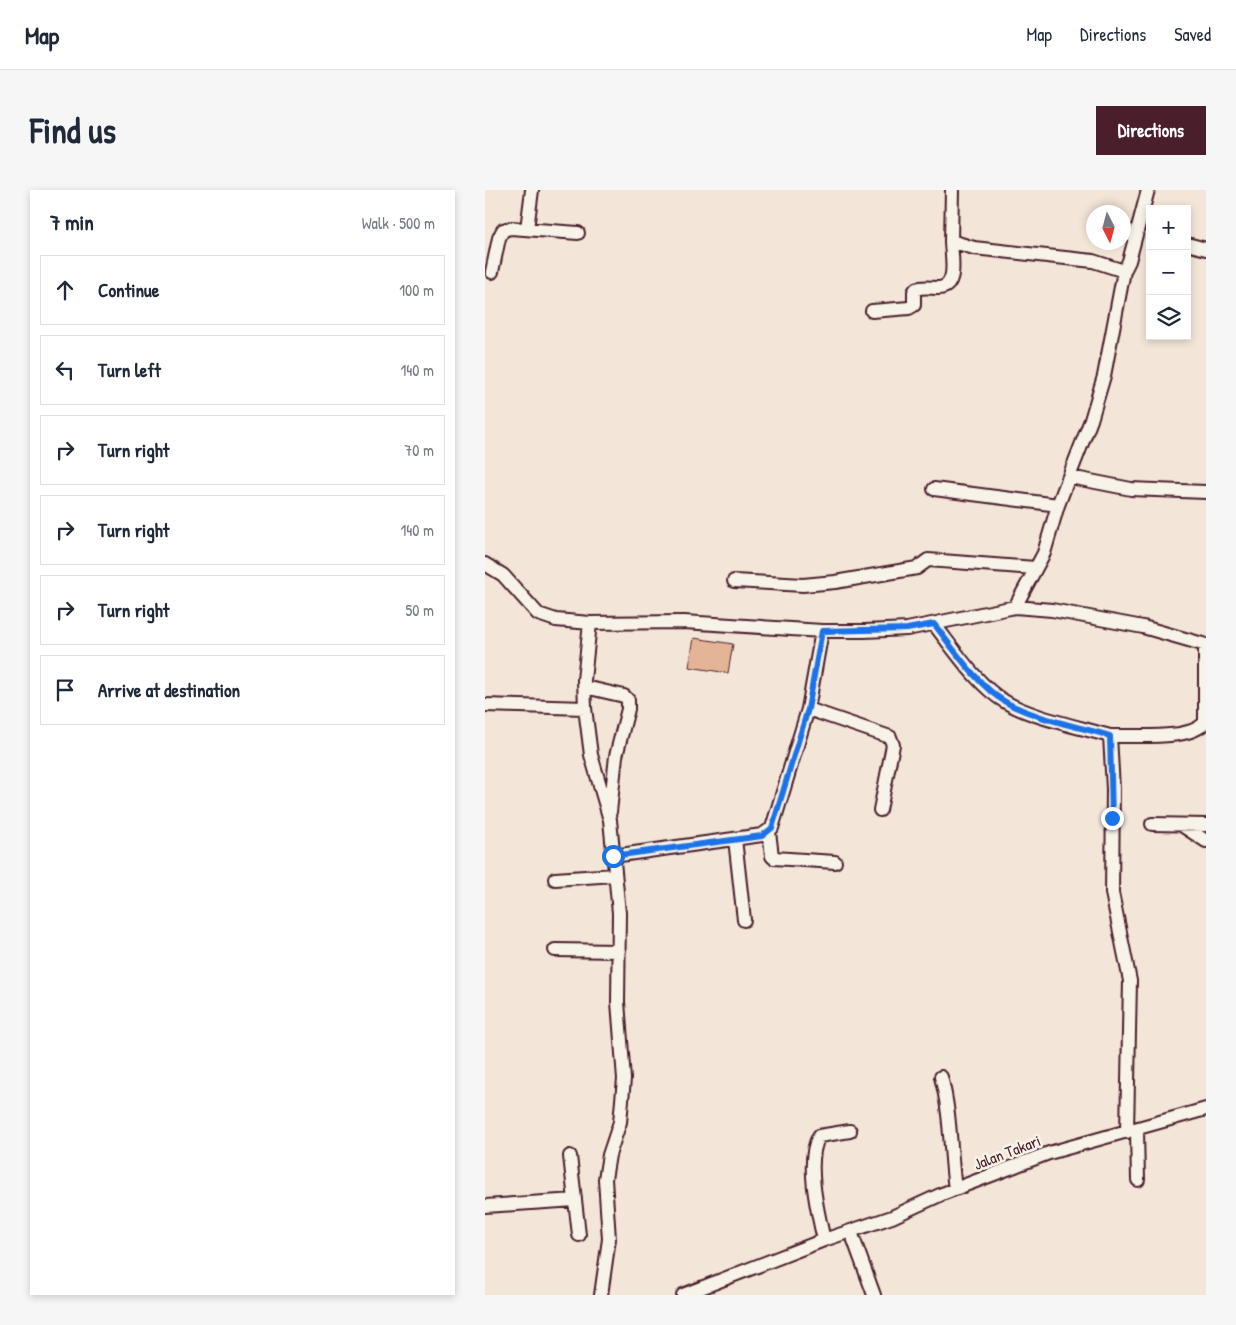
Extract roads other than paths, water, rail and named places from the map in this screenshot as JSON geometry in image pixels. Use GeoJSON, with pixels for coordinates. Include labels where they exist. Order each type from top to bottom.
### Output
{"type":"FeatureCollection","features":[{"type":"Feature","properties":{"kind":"street"},"geometry":{"type":"LineString","coordinates":[[527,229],[532,190]]}},
{"type":"Feature","properties":{"kind":"street"},"geometry":{"type":"LineString","coordinates":[[872,311],[909,308],[914,305],[914,292],[918,288],[942,288],[948,285],[952,278],[952,190]]}},
{"type":"Feature","properties":{"kind":"street"},"geometry":{"type":"LineString","coordinates":[[1015,608],[1044,553],[1058,505],[1091,420],[1104,376],[1124,270],[1144,230],[1145,191]]}},
{"type":"Feature","properties":{"kind":"street"},"geometry":{"type":"LineString","coordinates":[[492,272],[499,238],[503,230],[511,228],[578,233]]}},
{"type":"Feature","properties":{"kind":"street"},"geometry":{"type":"LineString","coordinates":[[951,241],[974,248],[1093,261],[1124,270]]}},
{"type":"Feature","properties":{"kind":"street"},"geometry":{"type":"LineString","coordinates":[[1191,245],[1206,249]]}},
{"type":"Feature","properties":{"kind":"street"},"geometry":{"type":"LineString","coordinates":[[1070,477],[1131,489],[1206,492]]}},
{"type":"Feature","properties":{"kind":"street"},"geometry":{"type":"LineString","coordinates":[[934,489],[1002,496],[1058,505]]}},
{"type":"Feature","properties":{"kind":"street"},"geometry":{"type":"LineString","coordinates":[[734,581],[803,585],[835,582],[917,568],[928,560],[1035,568]]}},
{"type":"Feature","properties":{"kind":"street"},"geometry":{"type":"LineString","coordinates":[[485,564],[503,575],[543,617],[590,623],[684,622],[822,631],[907,629],[1015,608],[1052,610],[1143,627],[1206,645],[1205,722],[1199,729],[1187,734],[1110,736],[1025,710],[1003,701],[985,685],[934,624]]}},
{"type":"Feature","properties":{"kind":"street"},"geometry":{"type":"LineString","coordinates":[[590,623],[585,708],[591,755],[610,820]]}},
{"type":"Feature","properties":{"kind":"street"},"geometry":{"type":"LineString","coordinates":[[822,631],[808,709],[788,769],[775,820],[769,832],[772,856],[774,858],[835,862]]}},
{"type":"Feature","properties":{"kind":"street"},"geometry":{"type":"LineString","coordinates":[[585,687],[624,696],[628,700],[628,709],[616,756],[610,820],[619,913],[618,1002],[624,1079],[620,1122],[609,1155],[605,1179],[609,1239],[601,1295]]}},
{"type":"Feature","properties":{"kind":"street"},"geometry":{"type":"LineString","coordinates":[[485,705],[585,708]]}},
{"type":"Feature","properties":{"kind":"street"},"geometry":{"type":"LineString","coordinates":[[808,709],[890,737],[893,745],[880,810]]}},
{"type":"Feature","properties":{"kind":"street"},"geometry":{"type":"LineString","coordinates":[[1110,736],[1113,789],[1112,893],[1130,981],[1132,1131],[1138,1180]]}},
{"type":"Feature","properties":{"kind":"street"},"geometry":{"type":"LineString","coordinates":[[1152,824],[1206,825]]}},
{"type":"Feature","properties":{"kind":"street"},"geometry":{"type":"LineString","coordinates":[[1183,826],[1206,840]]}},
{"type":"Feature","properties":{"kind":"street"},"geometry":{"type":"LineString","coordinates":[[613,856],[762,836],[769,832]]}},
{"type":"Feature","properties":{"kind":"street"},"geometry":{"type":"LineString","coordinates":[[735,839],[744,920]]}},
{"type":"Feature","properties":{"kind":"street"},"geometry":{"type":"LineString","coordinates":[[555,879],[615,874]]}},
{"type":"Feature","properties":{"kind":"street"},"geometry":{"type":"LineString","coordinates":[[555,950],[619,951]]}},
{"type":"Feature","properties":{"kind":"street"},"geometry":{"type":"LineString","coordinates":[[941,1077],[947,1100],[950,1153],[955,1189]]}},
{"type":"Feature","properties":{"kind":"street","name":"Jalan Takari"},"geometry":{"type":"LineString","coordinates":[[683,1295],[824,1240],[851,1232],[955,1189],[1049,1154],[1206,1109]]}},
{"type":"Feature","properties":{"kind":"street"},"geometry":{"type":"LineString","coordinates":[[824,1240],[815,1192],[814,1155],[816,1141],[819,1136],[825,1134],[850,1131]]}},
{"type":"Feature","properties":{"kind":"street"},"geometry":{"type":"LineString","coordinates":[[570,1156],[579,1234]]}},
{"type":"Feature","properties":{"kind":"street"},"geometry":{"type":"LineString","coordinates":[[485,1206],[575,1200]]}},
{"type":"Feature","properties":{"kind":"street"},"geometry":{"type":"LineString","coordinates":[[851,1232],[874,1295]]}}]}
